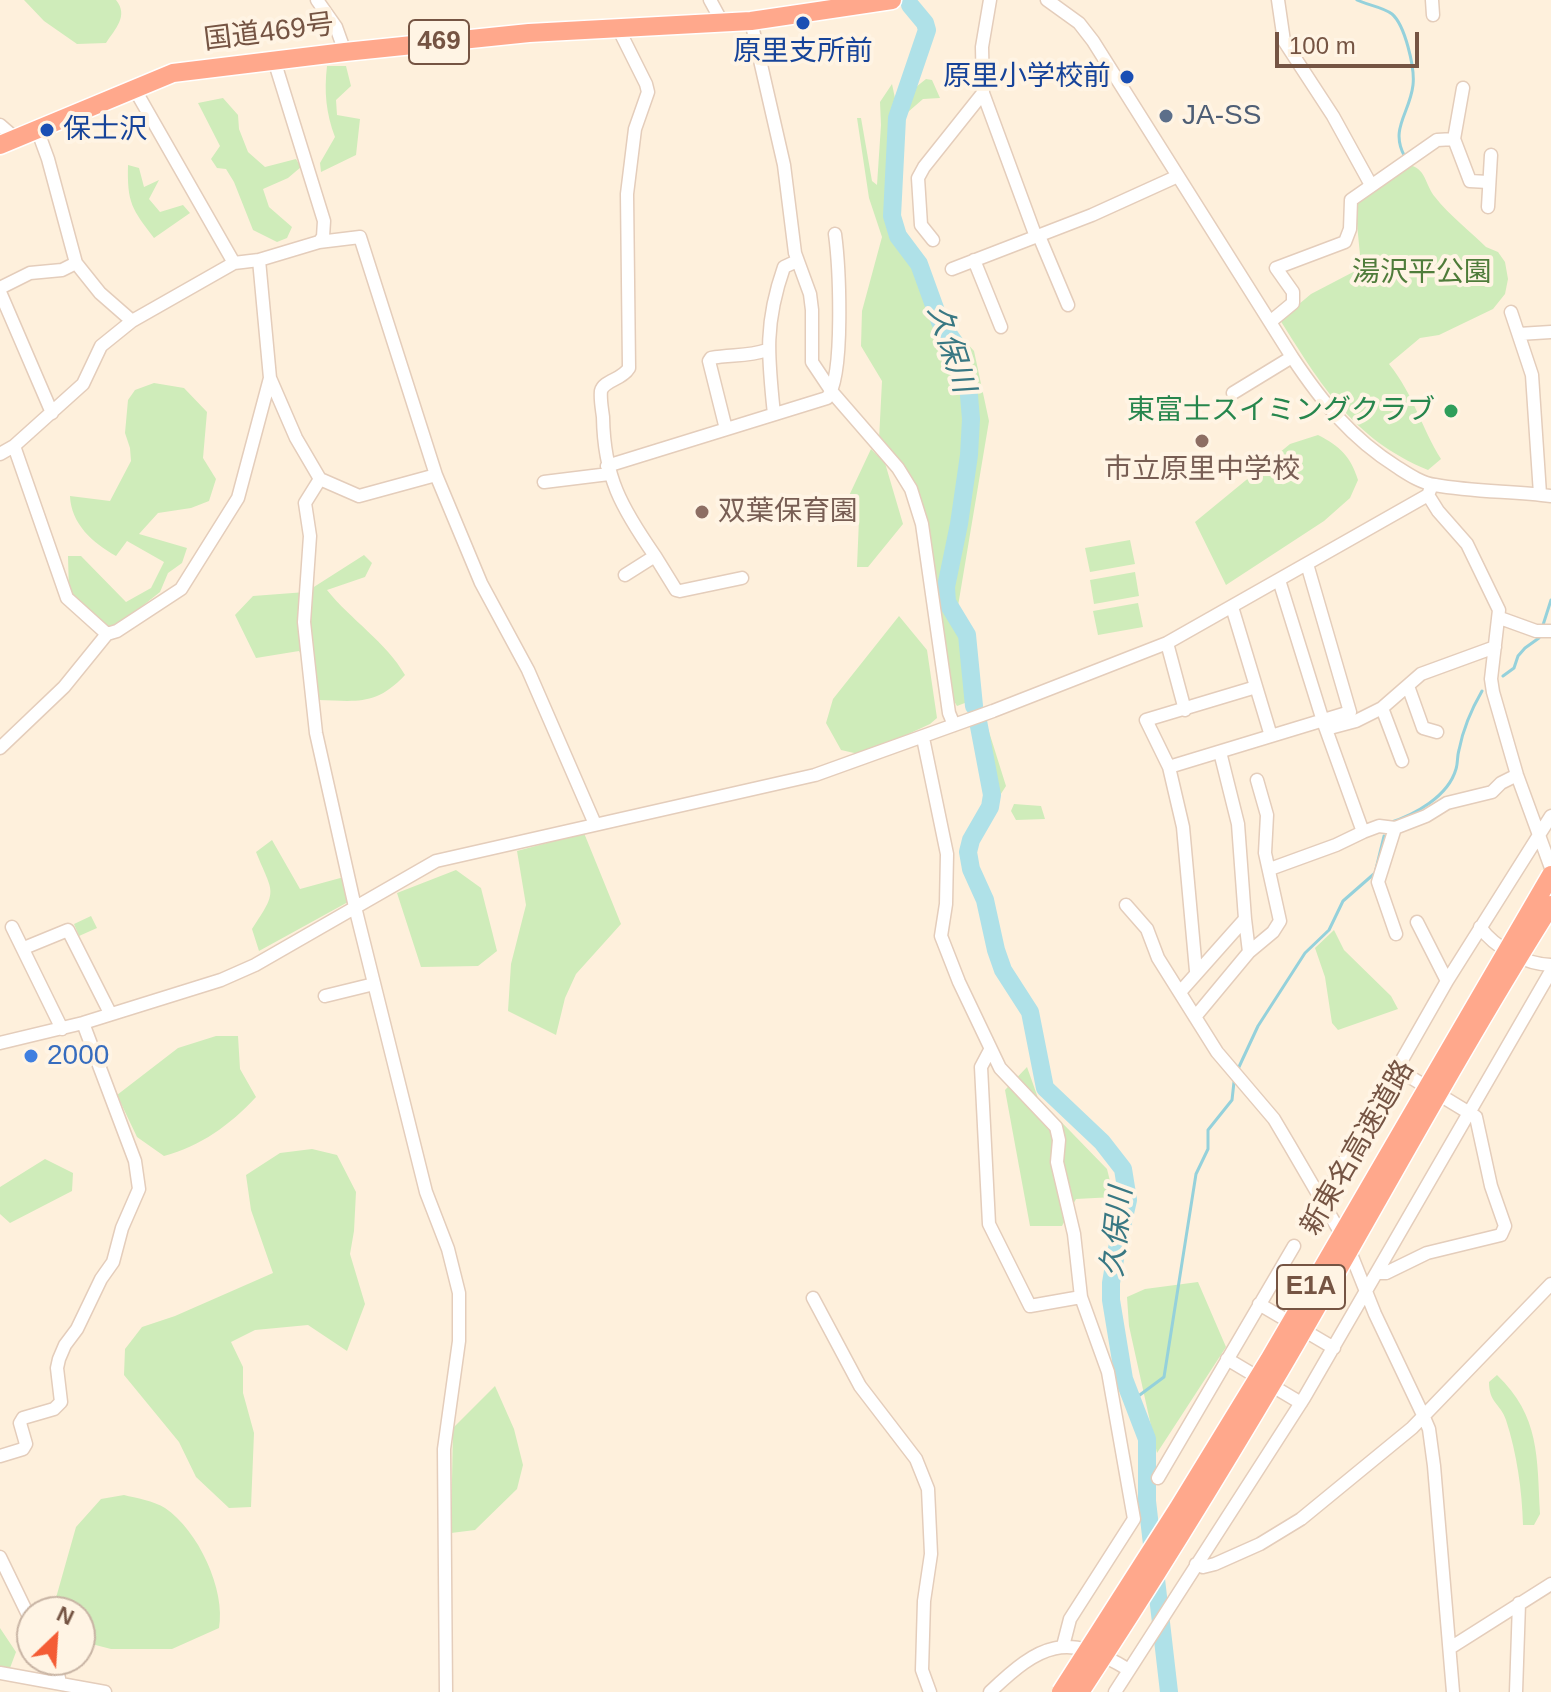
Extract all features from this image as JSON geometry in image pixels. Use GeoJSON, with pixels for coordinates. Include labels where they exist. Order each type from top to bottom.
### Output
{"type":"FeatureCollection","features":[{"type":"Feature","properties":{"kind":"highway","name":"国道469号"},"geometry":{"type":"LineString","coordinates":[[7,142],[173,73],[529,33],[751,21],[892,0]]}},
{"type":"Feature","properties":{"kind":"highway","name":"新東名高速道路"},"geometry":{"type":"LineString","coordinates":[[1061,1692],[1261,1374],[1551,875]]}},
{"type":"Feature","properties":{"kind":"highway","name":"新東名高速道路"},"geometry":{"type":"LineString","coordinates":[[1080,1692],[1192,1517],[1274,1380],[1551,905]]}},
{"type":"Feature","properties":{"kind":"street"},"geometry":{"type":"LineString","coordinates":[[317,0],[336,27],[345,52]]}},
{"type":"Feature","properties":{"kind":"street"},"geometry":{"type":"LineString","coordinates":[[710,0],[722,22]]}},
{"type":"Feature","properties":{"kind":"street"},"geometry":{"type":"LineString","coordinates":[[990,0],[982,47],[983,93],[1037,236],[1068,305]]}},
{"type":"Feature","properties":{"kind":"street"},"geometry":{"type":"LineString","coordinates":[[1047,0],[1072,17],[1093,41],[1326,406],[1356,438],[1430,490],[1438,511],[1467,544],[1500,618],[1491,679],[1493,692],[1517,775],[1551,868]]}},
{"type":"Feature","properties":{"kind":"street"},"geometry":{"type":"LineString","coordinates":[[1278,0],[1284,41],[1333,116],[1371,185]]}},
{"type":"Feature","properties":{"kind":"street"},"geometry":{"type":"LineString","coordinates":[[1432,0],[1433,15]]}},
{"type":"Feature","properties":{"kind":"street"},"geometry":{"type":"LineString","coordinates":[[751,21],[784,165],[797,261],[810,294],[812,362],[832,392],[898,468],[911,489],[922,524],[949,713],[954,725]]}},
{"type":"Feature","properties":{"kind":"street"},"geometry":{"type":"LineString","coordinates":[[618,28],[648,92],[635,129],[627,194],[629,368],[623,377],[607,383],[601,391],[608,470],[624,511],[676,590],[742,578]]}},
{"type":"Feature","properties":{"kind":"street"},"geometry":{"type":"LineString","coordinates":[[274,60],[324,221],[323,237],[319,242]]}},
{"type":"Feature","properties":{"kind":"street"},"geometry":{"type":"LineString","coordinates":[[134,88],[234,263]]}},
{"type":"Feature","properties":{"kind":"street"},"geometry":{"type":"LineString","coordinates":[[1463,88],[1454,139],[1470,181],[1488,182]]}},
{"type":"Feature","properties":{"kind":"street"},"geometry":{"type":"LineString","coordinates":[[933,240],[921,225],[918,178],[983,93]]}},
{"type":"Feature","properties":{"kind":"street"},"geometry":{"type":"LineString","coordinates":[[0,125],[7,142]]}},
{"type":"Feature","properties":{"kind":"street"},"geometry":{"type":"LineString","coordinates":[[37,129],[76,263],[100,293],[132,321]]}},
{"type":"Feature","properties":{"kind":"street"},"geometry":{"type":"LineString","coordinates":[[1270,322],[1293,303],[1293,292],[1276,268],[1345,242],[1350,229],[1351,200],[1437,140],[1454,139]]}},
{"type":"Feature","properties":{"kind":"street"},"geometry":{"type":"LineString","coordinates":[[1488,207],[1491,155]]}},
{"type":"Feature","properties":{"kind":"street"},"geometry":{"type":"LineString","coordinates":[[952,269],[1092,215],[1178,176]]}},
{"type":"Feature","properties":{"kind":"street"},"geometry":{"type":"LineString","coordinates":[[544,482],[608,470],[827,398],[832,392],[837,346],[839,270],[835,234]]}},
{"type":"Feature","properties":{"kind":"street"},"geometry":{"type":"LineString","coordinates":[[0,454],[14,446],[83,384],[101,346],[132,321],[234,263],[259,260],[319,242],[360,237],[436,475],[481,583],[528,670],[595,824]]}},
{"type":"Feature","properties":{"kind":"street"},"geometry":{"type":"LineString","coordinates":[[259,260],[270,378],[296,438],[320,479],[359,496],[436,475]]}},
{"type":"Feature","properties":{"kind":"street"},"geometry":{"type":"LineString","coordinates":[[974,260],[1001,327]]}},
{"type":"Feature","properties":{"kind":"street"},"geometry":{"type":"LineString","coordinates":[[774,414],[767,350],[768,330],[784,267],[797,261]]}},
{"type":"Feature","properties":{"kind":"street"},"geometry":{"type":"LineString","coordinates":[[52,413],[0,290],[30,273],[62,270],[76,263]]}},
{"type":"Feature","properties":{"kind":"street"},"geometry":{"type":"LineString","coordinates":[[0,1043],[62,1029],[221,980],[255,965],[436,861],[815,775],[923,738],[1167,643],[1430,490],[1545,495],[1532,375],[1511,312]]}},
{"type":"Feature","properties":{"kind":"street"},"geometry":{"type":"LineString","coordinates":[[1519,334],[1551,332]]}},
{"type":"Feature","properties":{"kind":"street"},"geometry":{"type":"LineString","coordinates":[[726,429],[709,361],[732,354],[741,357],[767,350]]}},
{"type":"Feature","properties":{"kind":"street"},"geometry":{"type":"LineString","coordinates":[[1233,393],[1292,357]]}},
{"type":"Feature","properties":{"kind":"street"},"geometry":{"type":"LineString","coordinates":[[0,748],[64,687],[107,634],[117,631],[181,589],[238,498],[270,378]]}},
{"type":"Feature","properties":{"kind":"street"},"geometry":{"type":"LineString","coordinates":[[14,446],[67,598],[107,634]]}},
{"type":"Feature","properties":{"kind":"street"},"geometry":{"type":"LineString","coordinates":[[320,479],[305,503],[310,536],[304,622],[316,733],[355,907],[426,1192],[448,1249],[459,1293],[459,1341],[444,1449],[446,1692]]}},
{"type":"Feature","properties":{"kind":"street"},"geometry":{"type":"LineString","coordinates":[[625,575],[655,556]]}},
{"type":"Feature","properties":{"kind":"street"},"geometry":{"type":"LineString","coordinates":[[1307,564],[1350,712],[1325,725]]}},
{"type":"Feature","properties":{"kind":"street"},"geometry":{"type":"LineString","coordinates":[[1279,580],[1363,832]]}},
{"type":"Feature","properties":{"kind":"street"},"geometry":{"type":"LineString","coordinates":[[1232,607],[1271,736]]}},
{"type":"Feature","properties":{"kind":"street"},"geometry":{"type":"LineString","coordinates":[[1500,618],[1536,631],[1551,631]]}},
{"type":"Feature","properties":{"kind":"street"},"geometry":{"type":"LineString","coordinates":[[1167,643],[1185,710]]}},
{"type":"Feature","properties":{"kind":"street"},"geometry":{"type":"LineString","coordinates":[[1169,767],[1271,736],[1356,721],[1382,708],[1421,674],[1495,647]]}},
{"type":"Feature","properties":{"kind":"street"},"geometry":{"type":"LineString","coordinates":[[1408,686],[1423,728],[1437,732]]}},
{"type":"Feature","properties":{"kind":"street"},"geometry":{"type":"LineString","coordinates":[[1196,971],[1183,827],[1169,767],[1146,720],[1256,687]]}},
{"type":"Feature","properties":{"kind":"street"},"geometry":{"type":"LineString","coordinates":[[1382,708],[1402,761]]}},
{"type":"Feature","properties":{"kind":"street"},"geometry":{"type":"LineString","coordinates":[[923,738],[947,854],[941,936],[1000,1068],[1056,1127],[1059,1140],[1057,1162],[1074,1234],[1081,1297],[1108,1372],[1134,1519],[1070,1619],[1063,1646]]}},
{"type":"Feature","properties":{"kind":"street"},"geometry":{"type":"LineString","coordinates":[[1220,752],[1238,824],[1249,952]]}},
{"type":"Feature","properties":{"kind":"street"},"geometry":{"type":"LineString","coordinates":[[1270,869],[1379,826],[1395,828],[1426,816],[1447,803],[1492,792],[1517,775]]}},
{"type":"Feature","properties":{"kind":"street"},"geometry":{"type":"LineString","coordinates":[[1195,1017],[1249,952],[1273,932],[1280,921],[1265,853],[1267,815],[1257,780]]}},
{"type":"Feature","properties":{"kind":"street"},"geometry":{"type":"LineString","coordinates":[[1322,1200],[1447,981],[1551,816]]}},
{"type":"Feature","properties":{"kind":"street"},"geometry":{"type":"LineString","coordinates":[[1395,828],[1378,882],[1396,934]]}},
{"type":"Feature","properties":{"kind":"street"},"geometry":{"type":"LineString","coordinates":[[1126,905],[1147,929],[1158,958],[1228,1067],[1274,1119],[1322,1200],[1347,1244],[1429,1429],[1453,1692]]}},
{"type":"Feature","properties":{"kind":"street"},"geometry":{"type":"LineString","coordinates":[[1181,991],[1245,919]]}},
{"type":"Feature","properties":{"kind":"street"},"geometry":{"type":"LineString","coordinates":[[1417,922],[1447,981]]}},
{"type":"Feature","properties":{"kind":"street"},"geometry":{"type":"LineString","coordinates":[[12,927],[62,1029]]}},
{"type":"Feature","properties":{"kind":"street"},"geometry":{"type":"LineString","coordinates":[[1115,1692],[1301,1403],[1551,968],[1522,959],[1491,939],[1480,927]]}},
{"type":"Feature","properties":{"kind":"street"},"geometry":{"type":"LineString","coordinates":[[24,948],[68,930],[110,1013]]}},
{"type":"Feature","properties":{"kind":"street"},"geometry":{"type":"LineString","coordinates":[[325,996],[374,984]]}},
{"type":"Feature","properties":{"kind":"street"},"geometry":{"type":"LineString","coordinates":[[0,1456],[23,1449],[26,1444],[20,1423],[23,1418],[54,1409],[61,1402],[57,1368],[59,1359],[113,1262],[122,1228],[139,1189],[135,1161],[83,1023]]}},
{"type":"Feature","properties":{"kind":"street"},"geometry":{"type":"LineString","coordinates":[[990,1050],[981,1067],[989,1224],[1030,1306],[1081,1297]]}},
{"type":"Feature","properties":{"kind":"street"},"geometry":{"type":"LineString","coordinates":[[1377,1273],[1386,1273],[1439,1249],[1501,1235],[1505,1226],[1491,1186],[1476,1117],[1397,1069]]}},
{"type":"Feature","properties":{"kind":"street"},"geometry":{"type":"LineString","coordinates":[[1158,1478],[1294,1246]]}},
{"type":"Feature","properties":{"kind":"street"},"geometry":{"type":"LineString","coordinates":[[1196,1564],[1203,1567],[1215,1564],[1260,1544],[1301,1519],[1412,1428],[1551,1284]]}},
{"type":"Feature","properties":{"kind":"street"},"geometry":{"type":"LineString","coordinates":[[813,1298],[860,1386],[916,1459],[928,1489],[931,1554],[924,1601],[922,1670],[930,1692]]}},
{"type":"Feature","properties":{"kind":"street"},"geometry":{"type":"LineString","coordinates":[[1259,1304],[1334,1348]]}},
{"type":"Feature","properties":{"kind":"street"},"geometry":{"type":"LineString","coordinates":[[1227,1359],[1301,1403]]}},
{"type":"Feature","properties":{"kind":"street"},"geometry":{"type":"LineString","coordinates":[[0,1557],[19,1596]]}},
{"type":"Feature","properties":{"kind":"street"},"geometry":{"type":"LineString","coordinates":[[1450,1648],[1551,1584]]}},
{"type":"Feature","properties":{"kind":"street"},"geometry":{"type":"LineString","coordinates":[[1516,1692],[1519,1603]]}},
{"type":"Feature","properties":{"kind":"street"},"geometry":{"type":"LineString","coordinates":[[990,1692],[1032,1657],[1063,1646],[1099,1653],[1129,1670]]}},
{"type":"Feature","properties":{"kind":"street"},"geometry":{"type":"LineString","coordinates":[[0,1673],[105,1692]]}},
{"type":"Feature","properties":{"kind":"street"},"geometry":{"type":"LineString","coordinates":[[58,1676],[60,1683]]}},
{"type":"Feature","properties":{"kind":"green space"},"geometry":{"type":"Polygon","coordinates":[[[24,0],[116,0],[121,17],[106,43],[77,44],[44,21],[24,0]]]}},
{"type":"Feature","properties":{"kind":"green space"},"geometry":{"type":"Polygon","coordinates":[[[327,66],[346,66],[351,86],[336,100],[337,115],[360,119],[356,155],[321,172],[320,163],[335,137],[326,102],[327,66]]]}},
{"type":"Feature","properties":{"kind":"green space"},"geometry":{"type":"Polygon","coordinates":[[[926,79],[932,80],[940,98],[923,99],[893,125],[887,208],[900,232],[923,259],[938,311],[974,351],[989,421],[958,606],[971,635],[978,698],[957,706],[952,698],[927,522],[879,440],[882,381],[861,346],[862,311],[882,237],[869,198],[857,118],[861,118],[872,181],[877,185],[880,102],[892,84],[896,103],[926,79]]]}},
{"type":"Feature","properties":{"kind":"green space"},"geometry":{"type":"Polygon","coordinates":[[[223,98],[238,115],[239,129],[248,152],[265,167],[296,159],[301,167],[288,178],[263,189],[269,207],[292,227],[287,238],[277,242],[253,230],[234,182],[226,169],[217,168],[211,159],[220,146],[198,103],[223,98]]]}},
{"type":"Feature","properties":{"kind":"green space"},"geometry":{"type":"Polygon","coordinates":[[[128,165],[139,168],[144,187],[159,180],[149,199],[160,212],[183,205],[190,213],[154,238],[132,205],[128,165]]]}},
{"type":"Feature","properties":{"kind":"green space","name":"湯沢平公園"},"geometry":{"type":"Polygon","coordinates":[[[1408,165],[1422,173],[1435,197],[1453,217],[1486,247],[1498,252],[1505,262],[1508,279],[1505,294],[1493,309],[1439,335],[1420,338],[1389,364],[1405,387],[1441,459],[1428,470],[1379,443],[1341,408],[1280,320],[1311,294],[1357,270],[1360,255],[1355,203],[1408,165]]]}},
{"type":"Feature","properties":{"kind":"green space"},"geometry":{"type":"Polygon","coordinates":[[[154,383],[184,388],[207,412],[203,458],[216,479],[209,501],[191,508],[158,513],[139,534],[187,548],[182,563],[168,573],[160,592],[121,623],[105,629],[69,593],[68,556],[81,556],[126,602],[151,588],[164,562],[127,541],[116,556],[99,545],[79,524],[70,496],[110,501],[131,461],[125,433],[128,400],[135,390],[154,383]]]}},
{"type":"Feature","properties":{"kind":"green space"},"geometry":{"type":"Polygon","coordinates":[[[1318,435],[1333,443],[1352,465],[1358,480],[1350,498],[1324,521],[1226,585],[1195,522],[1290,444],[1318,435]]]}},
{"type":"Feature","properties":{"kind":"green space"},"geometry":{"type":"Polygon","coordinates":[[[871,449],[885,463],[903,524],[868,567],[857,567],[859,519],[847,500],[871,449]]]}},
{"type":"Feature","properties":{"kind":"green space"},"geometry":{"type":"Polygon","coordinates":[[[1130,540],[1135,564],[1090,572],[1085,548],[1130,540]]]}},
{"type":"Feature","properties":{"kind":"green space"},"geometry":{"type":"Polygon","coordinates":[[[364,555],[372,563],[365,577],[327,590],[388,652],[405,675],[385,692],[365,700],[318,700],[310,671],[299,651],[256,658],[235,615],[253,596],[306,592],[364,555]]]}},
{"type":"Feature","properties":{"kind":"green space"},"geometry":{"type":"Polygon","coordinates":[[[1135,572],[1139,596],[1094,604],[1090,580],[1135,572]]]}},
{"type":"Feature","properties":{"kind":"green space"},"geometry":{"type":"Polygon","coordinates":[[[1138,603],[1143,627],[1098,635],[1093,611],[1138,603]]]}},
{"type":"Feature","properties":{"kind":"green space"},"geometry":{"type":"Polygon","coordinates":[[[899,616],[927,650],[937,718],[863,755],[841,750],[826,723],[833,699],[899,616]]]}},
{"type":"Feature","properties":{"kind":"green space"},"geometry":{"type":"Polygon","coordinates":[[[985,719],[1006,786],[995,803],[976,724],[985,719]]]}},
{"type":"Feature","properties":{"kind":"green space"},"geometry":{"type":"Polygon","coordinates":[[[1014,804],[1041,806],[1045,819],[1016,820],[1011,811],[1014,804]]]}},
{"type":"Feature","properties":{"kind":"green space"},"geometry":{"type":"Polygon","coordinates":[[[584,833],[621,924],[576,974],[565,998],[556,1035],[508,1011],[511,964],[526,905],[517,851],[584,833]]]}},
{"type":"Feature","properties":{"kind":"green space"},"geometry":{"type":"Polygon","coordinates":[[[272,840],[300,889],[344,877],[348,902],[259,951],[252,929],[270,898],[270,891],[256,852],[272,840]]]}},
{"type":"Feature","properties":{"kind":"green space"},"geometry":{"type":"Polygon","coordinates":[[[456,870],[481,888],[497,951],[478,966],[421,967],[397,893],[456,870]]]}},
{"type":"Feature","properties":{"kind":"green space"},"geometry":{"type":"Polygon","coordinates":[[[91,916],[97,928],[79,936],[74,924],[91,916]]]}},
{"type":"Feature","properties":{"kind":"green space"},"geometry":{"type":"Polygon","coordinates":[[[1334,930],[1344,950],[1391,996],[1398,1009],[1338,1030],[1332,1023],[1325,977],[1315,948],[1334,930]]]}},
{"type":"Feature","properties":{"kind":"green space"},"geometry":{"type":"Polygon","coordinates":[[[216,1036],[238,1036],[240,1069],[256,1097],[214,1133],[164,1156],[137,1137],[117,1095],[178,1048],[216,1036]]]}},
{"type":"Feature","properties":{"kind":"green space"},"geometry":{"type":"Polygon","coordinates":[[[1027,1067],[1038,1098],[1107,1169],[1114,1197],[1076,1199],[1062,1226],[1030,1226],[1005,1090],[1027,1067]]]}},
{"type":"Feature","properties":{"kind":"green space"},"geometry":{"type":"Polygon","coordinates":[[[312,1149],[337,1155],[356,1192],[350,1254],[365,1304],[347,1351],[308,1325],[255,1330],[231,1342],[243,1367],[243,1393],[254,1433],[251,1507],[229,1508],[196,1477],[179,1442],[124,1375],[125,1349],[142,1327],[175,1316],[273,1273],[251,1210],[246,1175],[280,1153],[312,1149]]]}},
{"type":"Feature","properties":{"kind":"green space"},"geometry":{"type":"Polygon","coordinates":[[[45,1159],[73,1173],[72,1191],[10,1223],[0,1214],[0,1187],[45,1159]]]}},
{"type":"Feature","properties":{"kind":"green space"},"geometry":{"type":"Polygon","coordinates":[[[1198,1282],[1226,1347],[1157,1453],[1129,1326],[1127,1297],[1145,1289],[1198,1282]]]}},
{"type":"Feature","properties":{"kind":"green space"},"geometry":{"type":"Polygon","coordinates":[[[1497,1375],[1521,1406],[1534,1438],[1540,1514],[1534,1525],[1523,1525],[1513,1446],[1506,1420],[1489,1389],[1489,1382],[1497,1375]]]}},
{"type":"Feature","properties":{"kind":"green space"},"geometry":{"type":"Polygon","coordinates":[[[495,1386],[514,1429],[523,1465],[517,1489],[475,1530],[451,1533],[453,1428],[495,1386]]]}},
{"type":"Feature","properties":{"kind":"green space"},"geometry":{"type":"Polygon","coordinates":[[[124,1495],[165,1508],[177,1518],[198,1546],[214,1579],[220,1613],[219,1628],[172,1649],[111,1649],[96,1645],[96,1596],[57,1596],[76,1527],[101,1499],[124,1495]]]}},
{"type":"Feature","properties":{"kind":"green space"},"geometry":{"type":"Polygon","coordinates":[[[0,1628],[16,1652],[10,1668],[0,1666],[0,1628]]]}},
{"type":"Feature","properties":{"kind":"waterway"},"geometry":{"type":"LineString","coordinates":[[1357,0],[1392,14],[1401,27],[1408,47],[1413,85],[1399,138],[1405,157]]}},
{"type":"Feature","properties":{"kind":"waterway","name":"久保川"},"geometry":{"type":"LineString","coordinates":[[910,5],[927,30],[897,118],[892,216],[898,236],[919,264],[940,322],[956,345],[968,384],[971,419],[969,455],[946,587],[947,602],[967,635],[974,706]]}},
{"type":"Feature","properties":{"kind":"waterway"},"geometry":{"type":"LineString","coordinates":[[1543,625],[1551,600]]}},
{"type":"Feature","properties":{"kind":"waterway"},"geometry":{"type":"LineString","coordinates":[[1503,676],[1514,668],[1525,648],[1539,638]]}},
{"type":"Feature","properties":{"kind":"waterway"},"geometry":{"type":"LineString","coordinates":[[1389,823],[1429,804],[1446,788],[1456,769],[1468,720],[1482,691]]}},
{"type":"Feature","properties":{"kind":"waterway","name":"久保川"},"geometry":{"type":"LineString","coordinates":[[978,721],[992,795],[990,807],[971,840],[968,852],[971,869],[985,900],[996,950],[1003,970],[1030,1012],[1045,1088],[1102,1142],[1123,1169],[1128,1200],[1116,1253],[1111,1300],[1124,1379],[1147,1439],[1147,1501],[1169,1692]]}},
{"type":"Feature","properties":{"kind":"waterway"},"geometry":{"type":"LineString","coordinates":[[1238,1069],[1258,1026],[1305,953],[1329,930],[1343,901],[1375,873],[1384,836]]}},
{"type":"Feature","properties":{"kind":"waterway"},"geometry":{"type":"LineString","coordinates":[[1133,1400],[1164,1377],[1196,1174],[1208,1149],[1208,1130],[1232,1100],[1234,1082]]}},
{"type":"Feature","properties":{"kind":"place","name":"原里支所前"},"geometry":{"type":"Point","coordinates":[803,23]}},
{"type":"Feature","properties":{"kind":"place","name":"原里小学校前"},"geometry":{"type":"Point","coordinates":[1127,77]}},
{"type":"Feature","properties":{"kind":"place","name":"JA-SS"},"geometry":{"type":"Point","coordinates":[1166,116]}},
{"type":"Feature","properties":{"kind":"place","name":"保士沢"},"geometry":{"type":"Point","coordinates":[47,130]}},
{"type":"Feature","properties":{"kind":"place","name":"東富士スイミングクラブ"},"geometry":{"type":"Point","coordinates":[1451,411]}},
{"type":"Feature","properties":{"kind":"place","name":"市立原里中学校"},"geometry":{"type":"Point","coordinates":[1202,441]}},
{"type":"Feature","properties":{"kind":"place","name":"双葉保育園"},"geometry":{"type":"Point","coordinates":[702,512]}},
{"type":"Feature","properties":{"kind":"place","name":"2000"},"geometry":{"type":"Point","coordinates":[31,1056]}}]}
